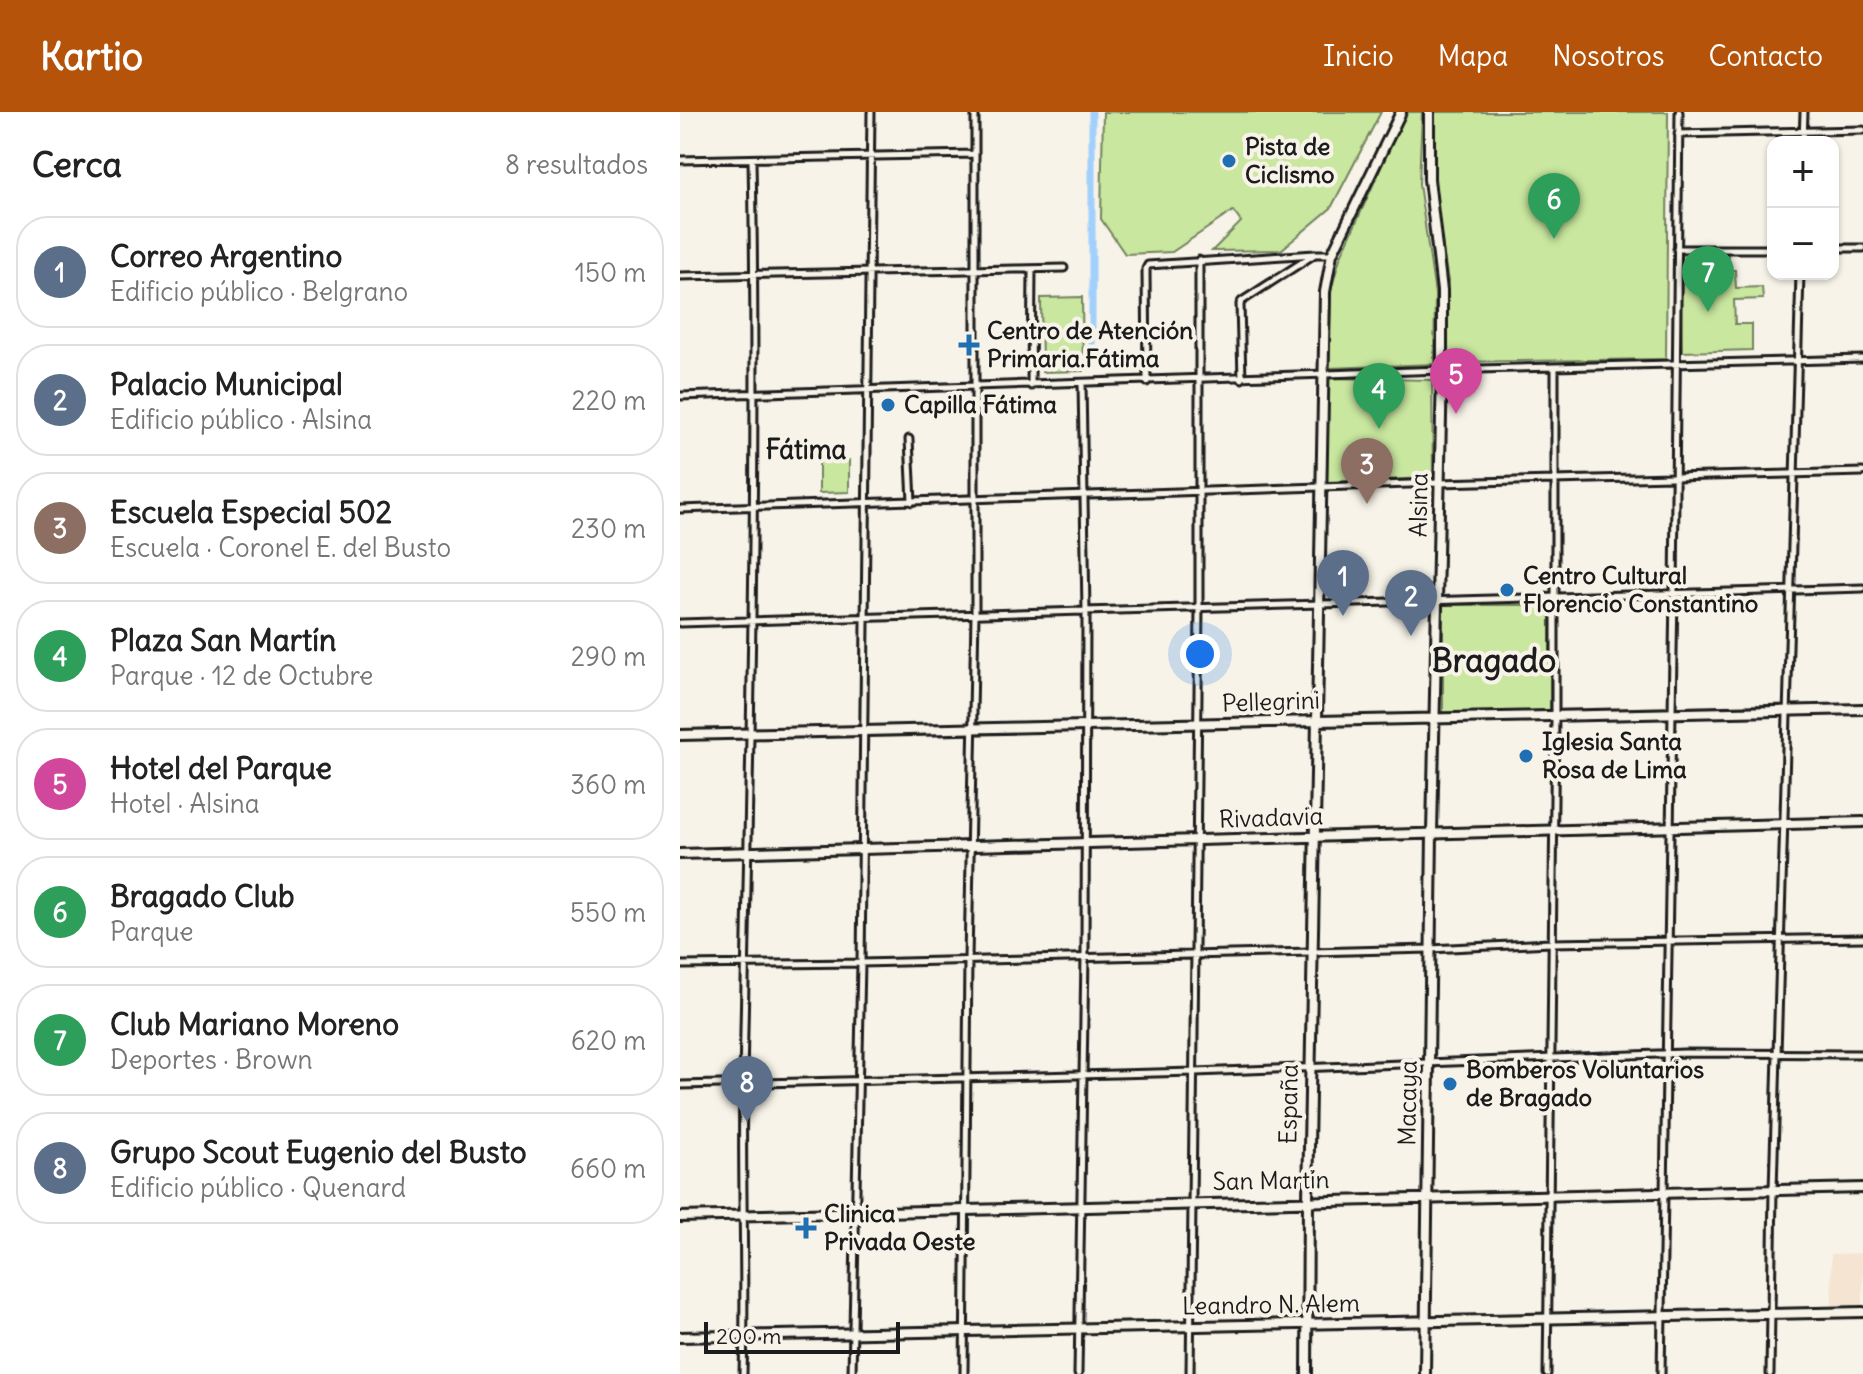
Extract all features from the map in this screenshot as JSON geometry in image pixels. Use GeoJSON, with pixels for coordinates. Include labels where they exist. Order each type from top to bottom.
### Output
{"type":"FeatureCollection","features":[{"type":"Feature","properties":{"kind":"main road","name":"España"},"geometry":{"type":"LineString","coordinates":[[1307,1374],[1325,292],[1332,254],[1401,112]]}},
{"type":"Feature","properties":{"kind":"main road","name":"Alsina"},"geometry":{"type":"LineString","coordinates":[[1429,112],[1429,179],[1442,291],[1432,833]]}},
{"type":"Feature","properties":{"kind":"main road","name":"Pellegrini"},"geometry":{"type":"LineString","coordinates":[[680,735],[1863,709]]}},
{"type":"Feature","properties":{"kind":"main road","name":"Rivadavia"},"geometry":{"type":"LineString","coordinates":[[680,854],[1863,822]]}},
{"type":"Feature","properties":{"kind":"main road","name":"Macaya"},"geometry":{"type":"LineString","coordinates":[[1425,1374],[1432,833]]}},
{"type":"Feature","properties":{"kind":"main road","name":"San Martín"},"geometry":{"type":"LineString","coordinates":[[680,1217],[1863,1188]]}},
{"type":"Feature","properties":{"kind":"main road","name":"Leandro N. Alem"},"geometry":{"type":"LineString","coordinates":[[680,1337],[1863,1312]]}},
{"type":"Feature","properties":{"kind":"street"},"geometry":{"type":"LineString","coordinates":[[852,1374],[868,504],[871,112]]}},
{"type":"Feature","properties":{"kind":"street"},"geometry":{"type":"LineString","coordinates":[[964,1374],[977,387],[975,112]]}},
{"type":"Feature","properties":{"kind":"street"},"geometry":{"type":"LineString","coordinates":[[1661,1374],[1679,112]]}},
{"type":"Feature","properties":{"kind":"street"},"geometry":{"type":"LineString","coordinates":[[1803,136],[1804,112]]}},
{"type":"Feature","properties":{"kind":"street"},"geometry":{"type":"LineString","coordinates":[[1678,134],[1863,130]]}},
{"type":"Feature","properties":{"kind":"street"},"geometry":{"type":"LineString","coordinates":[[680,160],[975,154]]}},
{"type":"Feature","properties":{"kind":"street"},"geometry":{"type":"LineString","coordinates":[[743,1374],[743,1083],[753,621],[752,160]]}},
{"type":"Feature","properties":{"kind":"street"},"geometry":{"type":"LineString","coordinates":[[1839,248],[1863,248]]}},
{"type":"Feature","properties":{"kind":"street"},"geometry":{"type":"LineString","coordinates":[[1677,249],[1767,249]]}},
{"type":"Feature","properties":{"kind":"street"},"geometry":{"type":"LineString","coordinates":[[1242,379],[1240,304],[1315,254]]}},
{"type":"Feature","properties":{"kind":"street"},"geometry":{"type":"LineString","coordinates":[[1147,382],[1148,265],[1332,254]]}},
{"type":"Feature","properties":{"kind":"street"},"geometry":{"type":"LineString","coordinates":[[1190,1374],[1199,608],[1199,260]]}},
{"type":"Feature","properties":{"kind":"street"},"geometry":{"type":"LineString","coordinates":[[680,276],[1064,268]]}},
{"type":"Feature","properties":{"kind":"street"},"geometry":{"type":"LineString","coordinates":[[1031,386],[1032,269]]}},
{"type":"Feature","properties":{"kind":"street"},"geometry":{"type":"LineString","coordinates":[[1770,1374],[1800,280]]}},
{"type":"Feature","properties":{"kind":"street"},"geometry":{"type":"LineString","coordinates":[[680,396],[1863,359]]}},
{"type":"Feature","properties":{"kind":"street"},"geometry":{"type":"LineString","coordinates":[[1547,1374],[1555,717],[1555,369]]}},
{"type":"Feature","properties":{"kind":"street"},"geometry":{"type":"LineString","coordinates":[[1078,1374],[1085,956],[1086,611],[1082,384]]}},
{"type":"Feature","properties":{"kind":"street"},"geometry":{"type":"LineString","coordinates":[[909,439],[912,502]]}},
{"type":"Feature","properties":{"kind":"street"},"geometry":{"type":"LineString","coordinates":[[680,509],[1863,472]]}},
{"type":"Feature","properties":{"kind":"street"},"geometry":{"type":"LineString","coordinates":[[680,623],[1863,588]]}},
{"type":"Feature","properties":{"kind":"street"},"geometry":{"type":"LineString","coordinates":[[680,965],[1863,938]]}},
{"type":"Feature","properties":{"kind":"street"},"geometry":{"type":"LineString","coordinates":[[680,1085],[1195,1072],[1666,1054],[1863,1054]]}},
{"type":"Feature","properties":{"kind":"shaded area"},"geometry":{"type":"Polygon","coordinates":[[[1863,1253],[1863,1305],[1832,1305],[1831,1254],[1863,1253]]]}},
{"type":"Feature","properties":{"kind":"green space","name":"Pista de Ciclismo"},"geometry":{"type":"Polygon","coordinates":[[[1103,112],[1381,112],[1331,208],[1281,250],[1212,251],[1241,222],[1233,211],[1172,252],[1125,254],[1101,219],[1103,112]]]}},
{"type":"Feature","properties":{"kind":"green space"},"geometry":{"type":"Polygon","coordinates":[[[1406,112],[1422,112],[1419,184],[1435,294],[1434,364],[1329,368],[1331,290],[1340,258],[1406,112]]]}},
{"type":"Feature","properties":{"kind":"green space"},"geometry":{"type":"Polygon","coordinates":[[[1432,112],[1668,112],[1666,359],[1451,362],[1445,356],[1448,281],[1435,198],[1432,112]]]}},
{"type":"Feature","properties":{"kind":"green space"},"geometry":{"type":"Polygon","coordinates":[[[1728,254],[1729,270],[1735,270],[1736,288],[1762,287],[1763,299],[1734,300],[1735,324],[1752,324],[1752,350],[1682,352],[1680,255],[1728,254]]]}},
{"type":"Feature","properties":{"kind":"green space"},"geometry":{"type":"Polygon","coordinates":[[[1082,297],[1083,371],[1042,372],[1041,298],[1082,297]]]}},
{"type":"Feature","properties":{"kind":"green space"},"geometry":{"type":"Polygon","coordinates":[[[1327,378],[1432,380],[1433,478],[1324,482],[1327,378]]]}},
{"type":"Feature","properties":{"kind":"green space"},"geometry":{"type":"Polygon","coordinates":[[[819,460],[849,460],[849,492],[819,493],[819,460]]]}},
{"type":"Feature","properties":{"kind":"green space"},"geometry":{"type":"Polygon","coordinates":[[[1443,605],[1550,605],[1550,714],[1443,714],[1443,605]]]}},
{"type":"Feature","properties":{"kind":"waterway"},"geometry":{"type":"LineString","coordinates":[[1092,112],[1092,366]]}},
{"type":"Feature","properties":{"kind":"place","name":"Pista de Ciclismo"},"geometry":{"type":"Point","coordinates":[1229,161]}},
{"type":"Feature","properties":{"kind":"place","name":"Bragado Club"},"geometry":{"type":"Point","coordinates":[1554,239]}},
{"type":"Feature","properties":{"kind":"place","name":"Club Mariano Moreno"},"geometry":{"type":"Point","coordinates":[1708,312]}},
{"type":"Feature","properties":{"kind":"place","name":"Centro de Atención Primaria.Fátima"},"geometry":{"type":"Point","coordinates":[969,345]}},
{"type":"Feature","properties":{"kind":"place","name":"Capilla Fátima"},"geometry":{"type":"Point","coordinates":[888,405]}},
{"type":"Feature","properties":{"kind":"place","name":"Hotel del Parque"},"geometry":{"type":"Point","coordinates":[1456,414]}},
{"type":"Feature","properties":{"kind":"place","name":"Plaza San Martín"},"geometry":{"type":"Point","coordinates":[1379,429]}},
{"type":"Feature","properties":{"kind":"place","name":"Escuela Especial 502"},"geometry":{"type":"Point","coordinates":[1367,504]}},
{"type":"Feature","properties":{"kind":"place","name":"Centro Cultural Florencio Constantino"},"geometry":{"type":"Point","coordinates":[1507,590]}},
{"type":"Feature","properties":{"kind":"place","name":"Correo Argentino"},"geometry":{"type":"Point","coordinates":[1343,616]}},
{"type":"Feature","properties":{"kind":"place","name":"Palacio Municipal"},"geometry":{"type":"Point","coordinates":[1411,636]}},
{"type":"Feature","properties":{"kind":"place","name":"Iglesia Santa Rosa de Lima"},"geometry":{"type":"Point","coordinates":[1526,756]}},
{"type":"Feature","properties":{"kind":"place","name":"Bomberos Voluntarios de Bragado"},"geometry":{"type":"Point","coordinates":[1450,1084]}},
{"type":"Feature","properties":{"kind":"place","name":"Grupo Scout Eugenio del Busto"},"geometry":{"type":"Point","coordinates":[747,1122]}},
{"type":"Feature","properties":{"kind":"place","name":"Clinica Privada Oeste"},"geometry":{"type":"Point","coordinates":[806,1228]}},
{"type":"Feature","properties":{"kind":"district","name":"Fátima"},"geometry":{"type":"Point","coordinates":[806,450]}},
{"type":"Feature","properties":{"kind":"district","name":"Bragado"},"geometry":{"type":"Point","coordinates":[1494,661]}}]}
